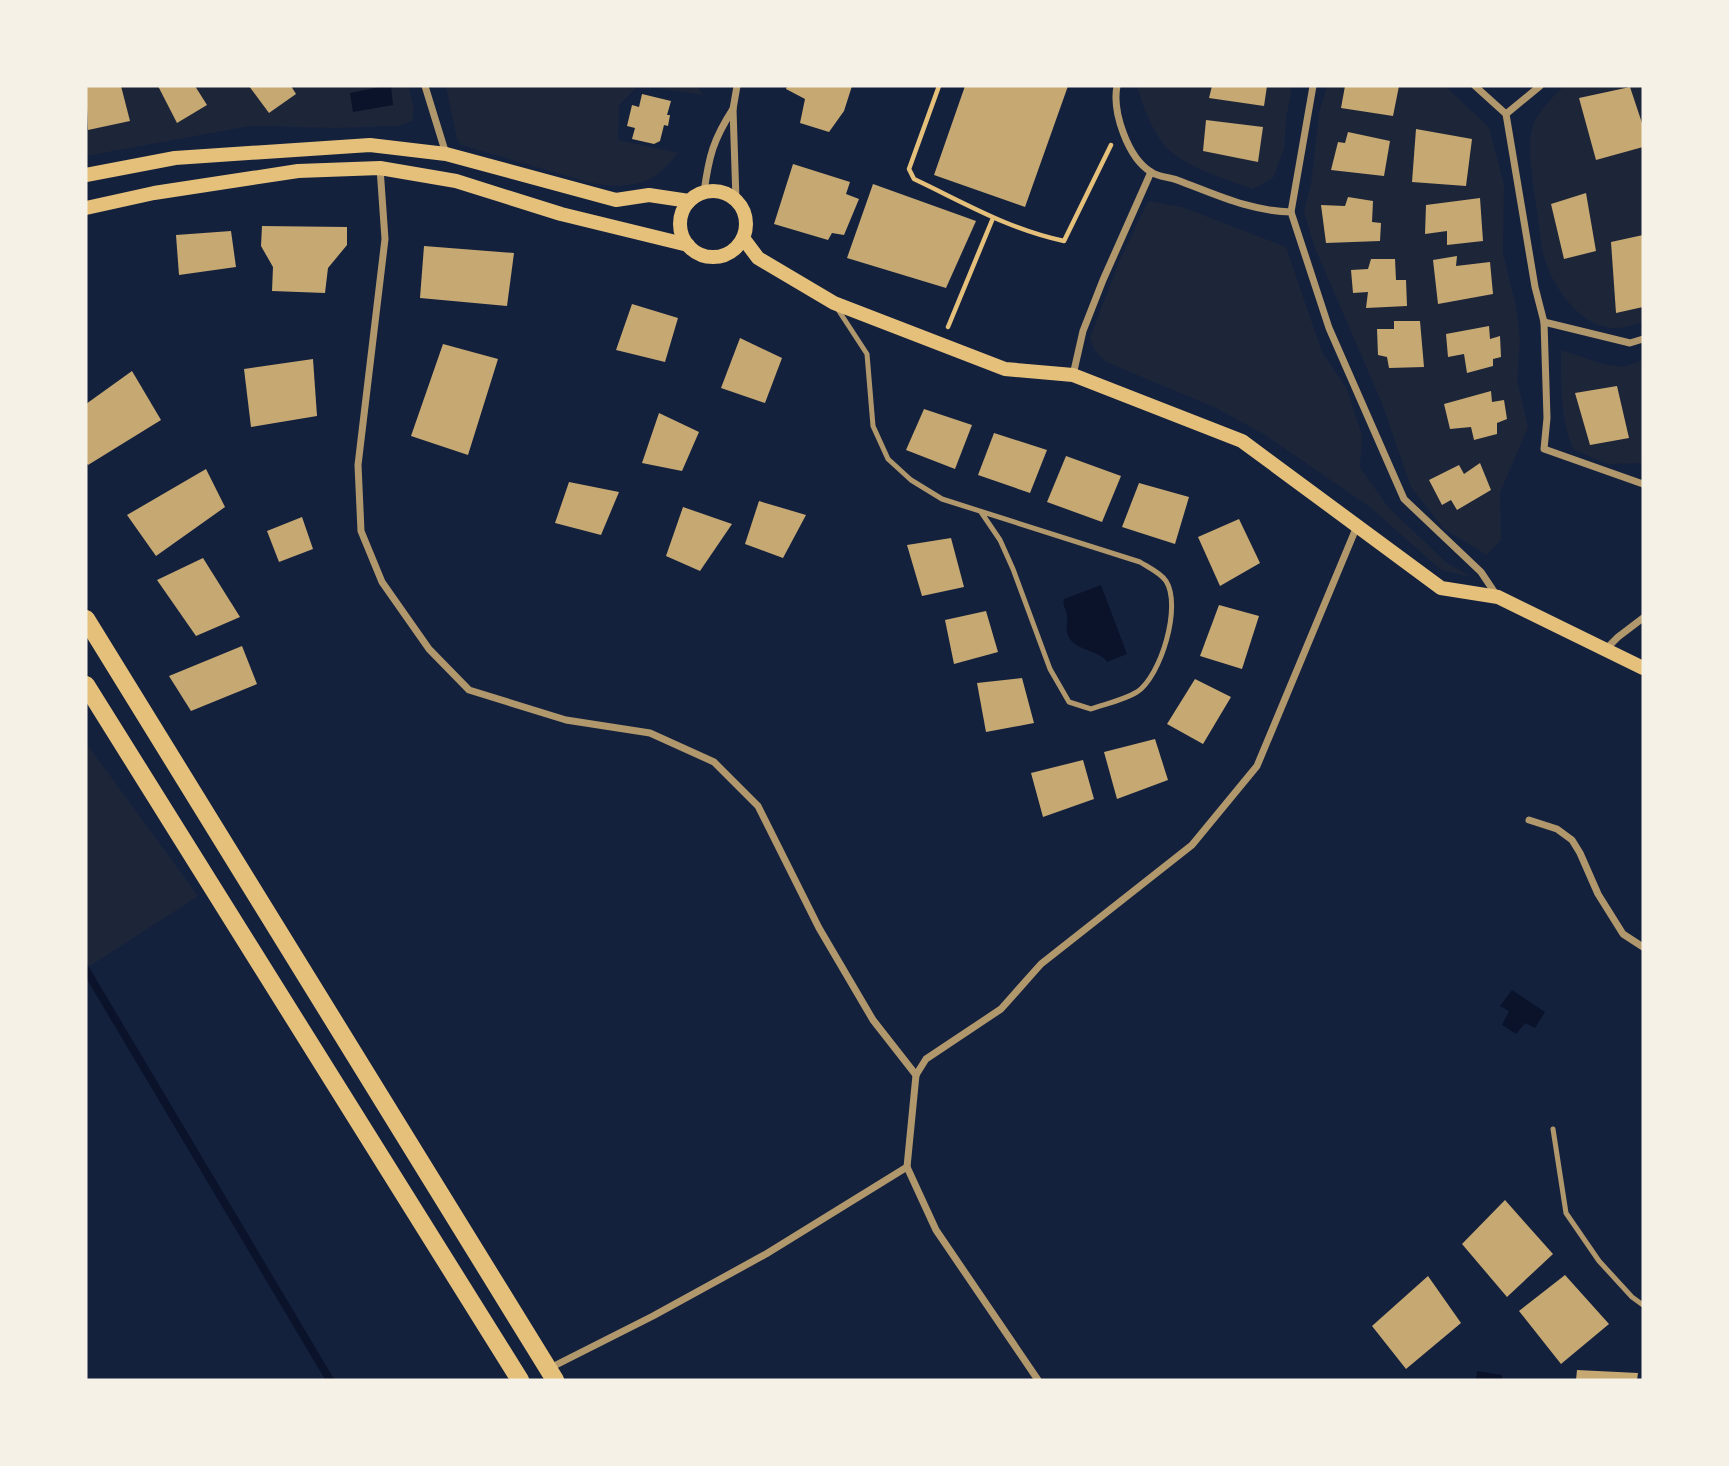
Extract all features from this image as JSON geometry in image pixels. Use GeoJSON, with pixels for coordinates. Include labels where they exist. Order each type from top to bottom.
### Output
{"type":"FeatureCollection","features":[{"type":"Feature","properties":{"kind":"main road"},"geometry":{"type":"LineString","coordinates":[[86,175],[176,158],[370,145],[446,154],[616,200],[649,195],[689,201]]}},
{"type":"Feature","properties":{"kind":"main road"},"geometry":{"type":"LineString","coordinates":[[86,208],[154,193],[298,171],[380,168],[456,181],[561,214],[688,245]]}},
{"type":"Feature","properties":{"kind":"main road"},"geometry":{"type":"LineString","coordinates":[[729,253],[743,238],[746,218],[736,200],[721,192],[704,192],[689,201],[681,218],[682,237],[696,252],[707,256],[729,253],[758,258],[834,303],[1005,369],[1073,375],[1242,441],[1441,588],[1497,597],[1643,668]]}},
{"type":"Feature","properties":{"kind":"main road"},"geometry":{"type":"LineString","coordinates":[[743,238],[758,258]]}},
{"type":"Feature","properties":{"kind":"main road"},"geometry":{"type":"LineString","coordinates":[[86,619],[552,1374]]}},
{"type":"Feature","properties":{"kind":"main road"},"geometry":{"type":"LineString","coordinates":[[86,685],[520,1380]]}},
{"type":"Feature","properties":{"kind":"street"},"geometry":{"type":"LineString","coordinates":[[425,86],[446,154]]}},
{"type":"Feature","properties":{"kind":"street"},"geometry":{"type":"LineString","coordinates":[[736,200],[733,109],[737,86]]}},
{"type":"Feature","properties":{"kind":"street"},"geometry":{"type":"LineString","coordinates":[[1117,86],[1121,123],[1129,150],[1151,172],[1177,180],[1209,195],[1267,212],[1290,212]]}},
{"type":"Feature","properties":{"kind":"street"},"geometry":{"type":"LineString","coordinates":[[1313,86],[1290,212],[1329,328],[1404,499],[1481,572],[1497,597]]}},
{"type":"Feature","properties":{"kind":"street"},"geometry":{"type":"LineString","coordinates":[[1475,86],[1506,114],[1535,287],[1544,322],[1547,418],[1544,449],[1643,484]]}},
{"type":"Feature","properties":{"kind":"street"},"geometry":{"type":"LineString","coordinates":[[1506,114],[1540,86]]}},
{"type":"Feature","properties":{"kind":"street"},"geometry":{"type":"LineString","coordinates":[[704,192],[709,155],[733,109]]}},
{"type":"Feature","properties":{"kind":"street"},"geometry":{"type":"LineString","coordinates":[[380,168],[385,239],[358,465],[361,531],[382,582],[429,649],[469,690],[566,720],[650,733],[714,762],[758,806],[781,856],[873,1020],[916,1075]]}},
{"type":"Feature","properties":{"kind":"street"},"geometry":{"type":"LineString","coordinates":[[1073,375],[1083,331],[1151,172]]}},
{"type":"Feature","properties":{"kind":"street"},"geometry":{"type":"LineString","coordinates":[[1544,322],[1630,343],[1643,339]]}},
{"type":"Feature","properties":{"kind":"street"},"geometry":{"type":"LineString","coordinates":[[1038,1380],[936,1230],[907,1167],[916,1075],[926,1059],[1001,1009],[1041,964],[1192,845],[1257,766],[1357,526]]}},
{"type":"Feature","properties":{"kind":"street"},"geometry":{"type":"LineString","coordinates":[[1606,650],[1643,618]]}},
{"type":"Feature","properties":{"kind":"street"},"geometry":{"type":"LineString","coordinates":[[1529,820],[1557,829],[1572,840],[1598,894],[1623,934],[1643,947]]}},
{"type":"Feature","properties":{"kind":"street"},"geometry":{"type":"LineString","coordinates":[[552,1374],[766,1254],[907,1167]]}},
{"type":"Feature","properties":{"kind":"lane"},"geometry":{"type":"LineString","coordinates":[[834,303],[867,355],[873,426],[888,459],[911,480],[942,499],[1140,562],[1166,580],[1173,599],[1168,637],[1153,674],[1138,691],[1091,709],[1069,702],[1050,669],[1000,540],[981,512]]}},
{"type":"Feature","properties":{"kind":"lane"},"geometry":{"type":"LineString","coordinates":[[1553,1129],[1566,1213],[1599,1261],[1643,1306]]}},
{"type":"Feature","properties":{"kind":"path"},"geometry":{"type":"LineString","coordinates":[[939,86],[909,169],[914,180],[993,218],[1064,242],[1121,123]]}},
{"type":"Feature","properties":{"kind":"path"},"geometry":{"type":"LineString","coordinates":[[941,344],[993,218]]}},
{"type":"Feature","properties":{"kind":"shaded area"},"geometry":{"type":"Polygon","coordinates":[[[86,86],[409,86],[414,110],[412,121],[398,126],[250,126],[86,156],[86,86]]]}},
{"type":"Feature","properties":{"kind":"shaded area"},"geometry":{"type":"Polygon","coordinates":[[[391,86],[393,105],[353,112],[350,93],[391,86]]]}},
{"type":"Feature","properties":{"kind":"shaded area"},"geometry":{"type":"Polygon","coordinates":[[[446,86],[638,86],[619,105],[618,140],[678,153],[661,172],[642,182],[617,186],[591,183],[461,145],[457,140],[446,86]]]}},
{"type":"Feature","properties":{"kind":"shaded area"},"geometry":{"type":"Polygon","coordinates":[[[643,86],[697,86],[703,95],[643,86]]]}},
{"type":"Feature","properties":{"kind":"shaded area"},"geometry":{"type":"Polygon","coordinates":[[[1137,86],[1292,86],[1284,149],[1273,178],[1253,189],[1208,173],[1176,156],[1153,128],[1137,86]]]}},
{"type":"Feature","properties":{"kind":"shaded area"},"geometry":{"type":"Polygon","coordinates":[[[1327,86],[1445,86],[1489,127],[1504,184],[1503,253],[1516,306],[1520,339],[1517,380],[1528,427],[1500,493],[1501,540],[1487,555],[1444,529],[1411,487],[1381,401],[1314,246],[1304,211],[1311,184],[1319,113],[1327,86]]]}},
{"type":"Feature","properties":{"kind":"shaded area"},"geometry":{"type":"Polygon","coordinates":[[[1564,86],[1643,86],[1643,322],[1611,328],[1588,320],[1560,291],[1544,257],[1532,176],[1531,136],[1541,111],[1564,86]]]}},
{"type":"Feature","properties":{"kind":"shaded area"},"geometry":{"type":"Polygon","coordinates":[[[1148,201],[1182,207],[1286,247],[1322,352],[1347,389],[1362,436],[1360,468],[1389,508],[1447,563],[1471,577],[1441,570],[1370,507],[1265,435],[1216,408],[1106,362],[1094,349],[1090,338],[1119,262],[1148,201]]]}},
{"type":"Feature","properties":{"kind":"shaded area"},"geometry":{"type":"Polygon","coordinates":[[[1561,350],[1603,364],[1623,367],[1643,360],[1643,463],[1607,464],[1573,449],[1563,412],[1561,350]]]}},
{"type":"Feature","properties":{"kind":"shaded area"},"geometry":{"type":"Polygon","coordinates":[[[1101,585],[1127,654],[1107,662],[1098,654],[1079,647],[1069,638],[1063,604],[1064,599],[1101,585]]]}},
{"type":"Feature","properties":{"kind":"shaded area"},"geometry":{"type":"Polygon","coordinates":[[[86,743],[198,896],[90,966],[86,963],[86,743]]]}},
{"type":"Feature","properties":{"kind":"shaded area"},"geometry":{"type":"Polygon","coordinates":[[[1512,990],[1545,1012],[1535,1028],[1525,1023],[1516,1034],[1502,1025],[1509,1011],[1500,1006],[1512,990]]]}},
{"type":"Feature","properties":{"kind":"shaded area"},"geometry":{"type":"Polygon","coordinates":[[[1477,1371],[1502,1375],[1502,1380],[1476,1380],[1477,1371]]]}},
{"type":"Feature","properties":{"kind":"building"},"geometry":{"type":"Polygon","coordinates":[[[86,86],[121,86],[130,121],[88,130],[86,86]]]}},
{"type":"Feature","properties":{"kind":"building"},"geometry":{"type":"Polygon","coordinates":[[[158,86],[195,86],[207,105],[177,123],[158,86]]]}},
{"type":"Feature","properties":{"kind":"building"},"geometry":{"type":"Polygon","coordinates":[[[249,86],[291,86],[296,94],[269,113],[249,86]]]}},
{"type":"Feature","properties":{"kind":"building"},"geometry":{"type":"Polygon","coordinates":[[[787,86],[852,86],[844,111],[829,132],[800,123],[805,99],[786,89],[787,86]]]}},
{"type":"Feature","properties":{"kind":"building"},"geometry":{"type":"Polygon","coordinates":[[[965,86],[1068,86],[1025,207],[934,175],[965,86]]]}},
{"type":"Feature","properties":{"kind":"building"},"geometry":{"type":"Polygon","coordinates":[[[1212,86],[1267,86],[1264,106],[1209,98],[1212,86]]]}},
{"type":"Feature","properties":{"kind":"building"},"geometry":{"type":"Polygon","coordinates":[[[1345,86],[1399,86],[1393,116],[1341,108],[1345,86]]]}},
{"type":"Feature","properties":{"kind":"building"},"geometry":{"type":"Polygon","coordinates":[[[1630,87],[1643,126],[1643,147],[1596,160],[1579,98],[1630,87]]]}},
{"type":"Feature","properties":{"kind":"building"},"geometry":{"type":"Polygon","coordinates":[[[642,94],[671,101],[667,115],[670,115],[668,126],[664,125],[660,141],[654,144],[632,139],[635,128],[627,126],[632,105],[639,107],[642,94]]]}},
{"type":"Feature","properties":{"kind":"building"},"geometry":{"type":"Polygon","coordinates":[[[1206,120],[1263,127],[1258,162],[1203,151],[1206,120]]]}},
{"type":"Feature","properties":{"kind":"building"},"geometry":{"type":"Polygon","coordinates":[[[1416,129],[1472,139],[1466,186],[1412,182],[1416,129]]]}},
{"type":"Feature","properties":{"kind":"building"},"geometry":{"type":"Polygon","coordinates":[[[1348,132],[1390,141],[1384,176],[1331,170],[1338,142],[1345,143],[1348,132]]]}},
{"type":"Feature","properties":{"kind":"building"},"geometry":{"type":"Polygon","coordinates":[[[793,164],[850,182],[846,194],[859,199],[844,235],[832,233],[828,240],[774,224],[793,164]]]}},
{"type":"Feature","properties":{"kind":"building"},"geometry":{"type":"Polygon","coordinates":[[[873,184],[976,221],[946,288],[847,258],[873,184]]]}},
{"type":"Feature","properties":{"kind":"building"},"geometry":{"type":"Polygon","coordinates":[[[1586,193],[1596,251],[1564,259],[1551,204],[1586,193]]]}},
{"type":"Feature","properties":{"kind":"building"},"geometry":{"type":"Polygon","coordinates":[[[1348,197],[1373,201],[1372,222],[1381,223],[1380,241],[1326,243],[1321,205],[1345,206],[1348,197]]]}},
{"type":"Feature","properties":{"kind":"building"},"geometry":{"type":"Polygon","coordinates":[[[1480,198],[1483,241],[1447,245],[1447,231],[1425,234],[1426,205],[1480,198]]]}},
{"type":"Feature","properties":{"kind":"building"},"geometry":{"type":"Polygon","coordinates":[[[262,226],[347,227],[347,245],[328,268],[325,293],[272,291],[273,267],[261,246],[262,226]]]}},
{"type":"Feature","properties":{"kind":"building"},"geometry":{"type":"Polygon","coordinates":[[[231,231],[236,267],[179,275],[176,235],[231,231]]]}},
{"type":"Feature","properties":{"kind":"building"},"geometry":{"type":"Polygon","coordinates":[[[1643,235],[1643,307],[1616,313],[1611,242],[1643,235]]]}},
{"type":"Feature","properties":{"kind":"building"},"geometry":{"type":"Polygon","coordinates":[[[424,246],[514,253],[507,306],[420,298],[424,246]]]}},
{"type":"Feature","properties":{"kind":"building"},"geometry":{"type":"Polygon","coordinates":[[[1457,256],[1456,266],[1490,262],[1493,294],[1438,304],[1433,260],[1457,256]]]}},
{"type":"Feature","properties":{"kind":"building"},"geometry":{"type":"Polygon","coordinates":[[[1371,259],[1395,259],[1396,280],[1406,280],[1407,306],[1366,308],[1368,292],[1353,293],[1351,270],[1368,269],[1371,259]]]}},
{"type":"Feature","properties":{"kind":"building"},"geometry":{"type":"Polygon","coordinates":[[[632,304],[678,318],[665,362],[616,350],[632,304]]]}},
{"type":"Feature","properties":{"kind":"building"},"geometry":{"type":"Polygon","coordinates":[[[1394,321],[1420,321],[1424,367],[1389,368],[1387,357],[1378,355],[1377,329],[1394,329],[1394,321]]]}},
{"type":"Feature","properties":{"kind":"building"},"geometry":{"type":"Polygon","coordinates":[[[1489,326],[1490,339],[1500,336],[1501,357],[1493,359],[1493,366],[1467,373],[1464,354],[1448,357],[1446,334],[1489,326]]]}},
{"type":"Feature","properties":{"kind":"building"},"geometry":{"type":"Polygon","coordinates":[[[740,338],[782,358],[765,403],[721,388],[740,338]]]}},
{"type":"Feature","properties":{"kind":"building"},"geometry":{"type":"Polygon","coordinates":[[[443,344],[498,359],[468,455],[411,436],[443,344]]]}},
{"type":"Feature","properties":{"kind":"building"},"geometry":{"type":"Polygon","coordinates":[[[313,359],[317,416],[251,427],[244,369],[313,359]]]}},
{"type":"Feature","properties":{"kind":"building"},"geometry":{"type":"Polygon","coordinates":[[[132,371],[161,420],[88,465],[86,404],[132,371]]]}},
{"type":"Feature","properties":{"kind":"building"},"geometry":{"type":"Polygon","coordinates":[[[1617,386],[1629,438],[1590,445],[1575,393],[1617,386]]]}},
{"type":"Feature","properties":{"kind":"building"},"geometry":{"type":"Polygon","coordinates":[[[1491,391],[1492,402],[1504,400],[1507,419],[1497,423],[1497,434],[1474,440],[1471,427],[1450,429],[1444,404],[1491,391]]]}},
{"type":"Feature","properties":{"kind":"building"},"geometry":{"type":"Polygon","coordinates":[[[924,409],[972,425],[955,469],[906,450],[924,409]]]}},
{"type":"Feature","properties":{"kind":"building"},"geometry":{"type":"Polygon","coordinates":[[[659,413],[699,432],[682,471],[642,463],[659,413]]]}},
{"type":"Feature","properties":{"kind":"building"},"geometry":{"type":"Polygon","coordinates":[[[994,433],[1047,450],[1030,493],[978,475],[994,433]]]}},
{"type":"Feature","properties":{"kind":"building"},"geometry":{"type":"Polygon","coordinates":[[[1066,456],[1121,476],[1102,522],[1047,502],[1066,456]]]}},
{"type":"Feature","properties":{"kind":"building"},"geometry":{"type":"Polygon","coordinates":[[[1480,463],[1491,490],[1457,510],[1451,500],[1442,505],[1429,480],[1459,465],[1464,474],[1480,463]]]}},
{"type":"Feature","properties":{"kind":"building"},"geometry":{"type":"Polygon","coordinates":[[[206,469],[225,507],[156,556],[127,515],[206,469]]]}},
{"type":"Feature","properties":{"kind":"building"},"geometry":{"type":"Polygon","coordinates":[[[569,482],[619,492],[601,535],[555,523],[569,482]]]}},
{"type":"Feature","properties":{"kind":"building"},"geometry":{"type":"Polygon","coordinates":[[[1139,483],[1189,497],[1175,544],[1122,527],[1139,483]]]}},
{"type":"Feature","properties":{"kind":"building"},"geometry":{"type":"Polygon","coordinates":[[[759,501],[806,515],[783,558],[745,544],[759,501]]]}},
{"type":"Feature","properties":{"kind":"building"},"geometry":{"type":"Polygon","coordinates":[[[683,507],[732,524],[700,571],[666,556],[683,507]]]}},
{"type":"Feature","properties":{"kind":"building"},"geometry":{"type":"Polygon","coordinates":[[[302,517],[313,549],[279,562],[267,531],[302,517]]]}},
{"type":"Feature","properties":{"kind":"building"},"geometry":{"type":"Polygon","coordinates":[[[1239,519],[1260,563],[1220,586],[1198,537],[1239,519]]]}},
{"type":"Feature","properties":{"kind":"building"},"geometry":{"type":"Polygon","coordinates":[[[951,538],[964,587],[922,596],[907,545],[951,538]]]}},
{"type":"Feature","properties":{"kind":"building"},"geometry":{"type":"Polygon","coordinates":[[[203,558],[240,617],[196,636],[157,580],[203,558]]]}},
{"type":"Feature","properties":{"kind":"building"},"geometry":{"type":"Polygon","coordinates":[[[1219,605],[1259,616],[1242,669],[1200,656],[1219,605]]]}},
{"type":"Feature","properties":{"kind":"building"},"geometry":{"type":"Polygon","coordinates":[[[986,611],[998,652],[954,664],[945,620],[986,611]]]}},
{"type":"Feature","properties":{"kind":"building"},"geometry":{"type":"Polygon","coordinates":[[[242,646],[257,684],[191,711],[169,676],[242,646]]]}},
{"type":"Feature","properties":{"kind":"building"},"geometry":{"type":"Polygon","coordinates":[[[1022,678],[1034,723],[986,732],[977,683],[1022,678]]]}},
{"type":"Feature","properties":{"kind":"building"},"geometry":{"type":"Polygon","coordinates":[[[1195,679],[1231,697],[1203,744],[1167,724],[1195,679]]]}},
{"type":"Feature","properties":{"kind":"building"},"geometry":{"type":"Polygon","coordinates":[[[1155,739],[1168,780],[1117,799],[1104,752],[1155,739]]]}},
{"type":"Feature","properties":{"kind":"building"},"geometry":{"type":"Polygon","coordinates":[[[1083,760],[1094,799],[1043,817],[1031,773],[1083,760]]]}},
{"type":"Feature","properties":{"kind":"building"},"geometry":{"type":"Polygon","coordinates":[[[1505,1200],[1553,1254],[1507,1297],[1462,1244],[1505,1200]]]}},
{"type":"Feature","properties":{"kind":"building"},"geometry":{"type":"Polygon","coordinates":[[[1565,1275],[1609,1324],[1561,1364],[1519,1311],[1565,1275]]]}},
{"type":"Feature","properties":{"kind":"building"},"geometry":{"type":"Polygon","coordinates":[[[1428,1276],[1461,1323],[1406,1369],[1372,1326],[1428,1276]]]}},
{"type":"Feature","properties":{"kind":"building"},"geometry":{"type":"Polygon","coordinates":[[[1577,1370],[1638,1373],[1637,1380],[1576,1380],[1577,1370]]]}},
{"type":"Feature","properties":{"kind":"waterway"},"geometry":{"type":"LineString","coordinates":[[86,970],[330,1380]]}}]}
